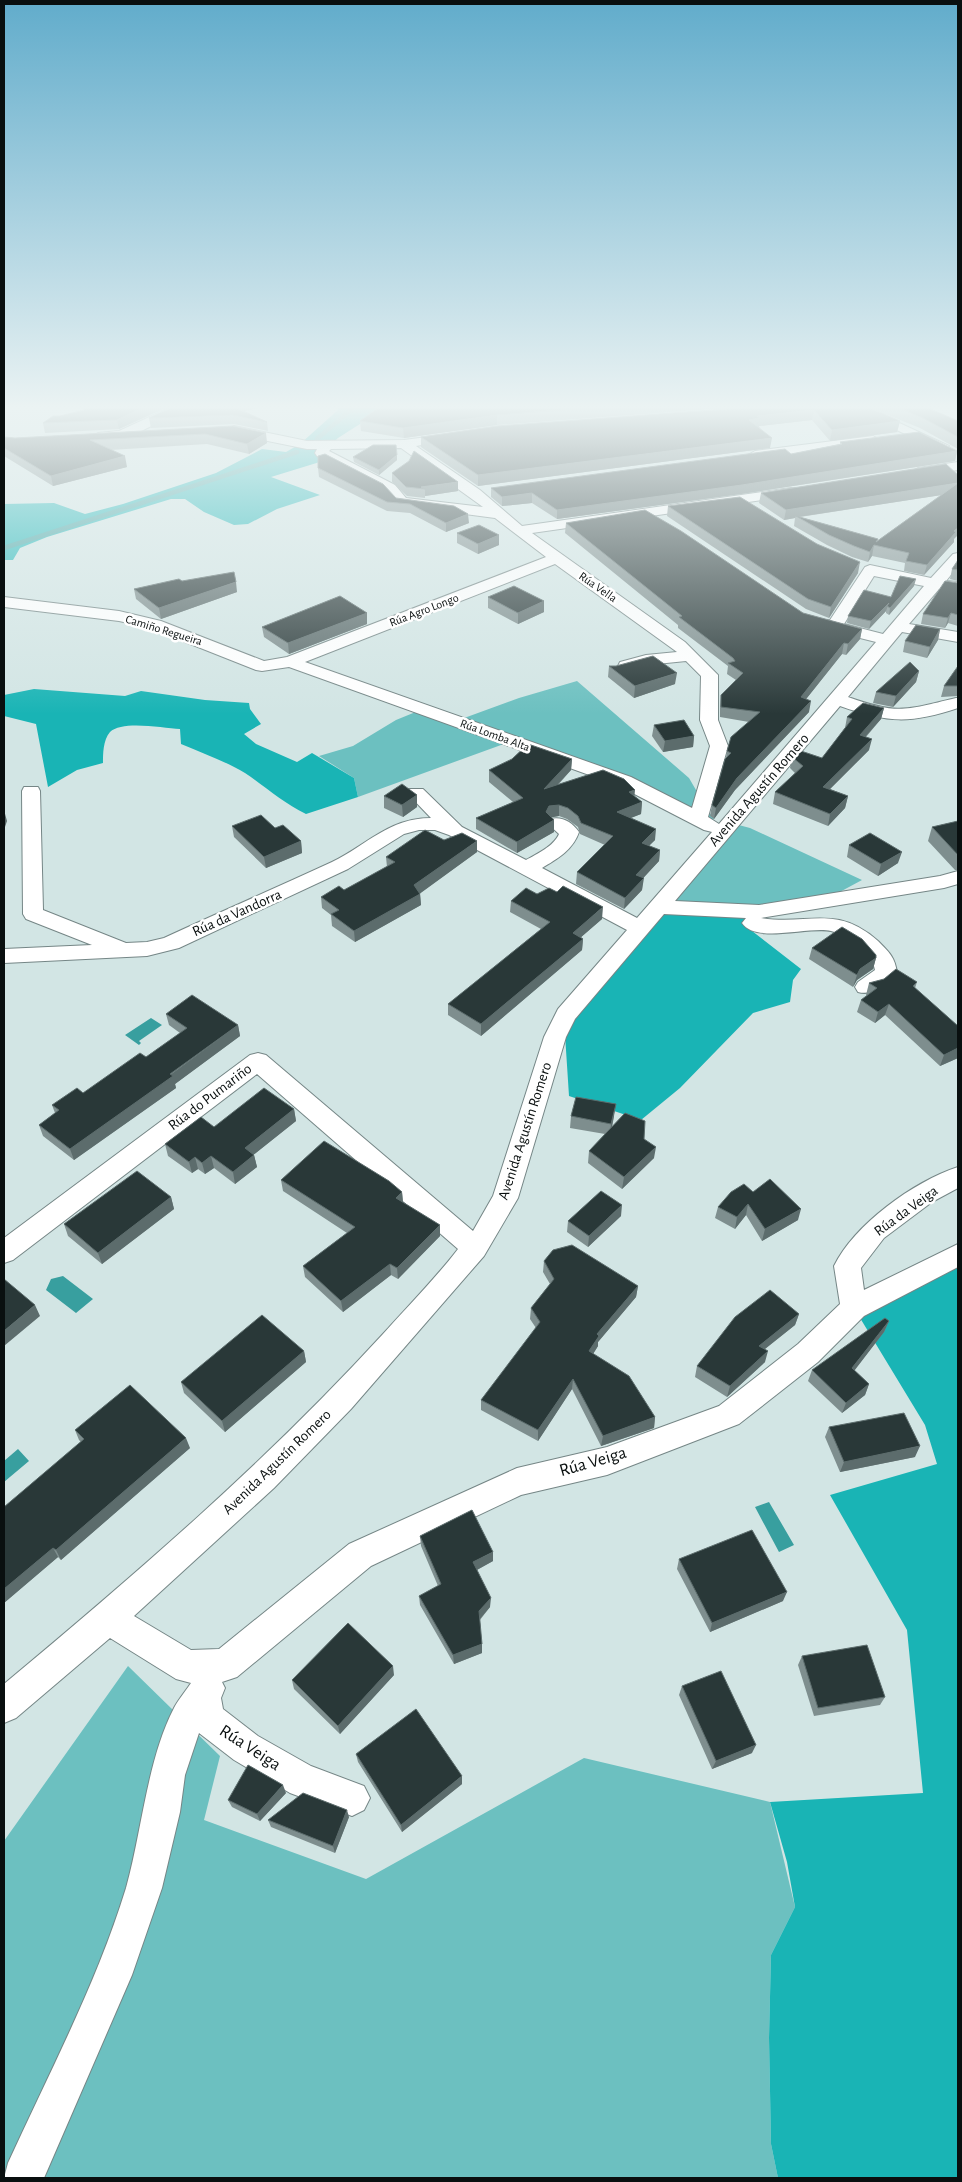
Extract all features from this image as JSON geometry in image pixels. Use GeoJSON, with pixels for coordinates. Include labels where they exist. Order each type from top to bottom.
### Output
{"type":"FeatureCollection","features":[{"type":"Feature","properties":{"kind":"street"},"geometry":{"type":"LineString","coordinates":[[472,510],[500,514]]}},
{"type":"Feature","properties":{"kind":"street","name":"Rúa Vella"},"geometry":{"type":"LineString","coordinates":[[495,510],[519,531],[692,656],[710,675],[709,720],[719,746],[710,772],[708,790],[698,819]]}},
{"type":"Feature","properties":{"kind":"street"},"geometry":{"type":"LineString","coordinates":[[519,531],[663,510]]}},
{"type":"Feature","properties":{"kind":"street"},"geometry":{"type":"LineString","coordinates":[[646,512],[670,526]]}},
{"type":"Feature","properties":{"kind":"street","name":"Avenida Agustín Romero"},"geometry":{"type":"LineString","coordinates":[[4,1706],[108,1618],[263,1478],[341,1400],[405,1331],[475,1248],[505,1198],[555,1037],[566,1015],[958,557]]}},
{"type":"Feature","properties":{"kind":"street","name":"Rúa Agro Longo"},"geometry":{"type":"LineString","coordinates":[[290,662],[557,558]]}},
{"type":"Feature","properties":{"kind":"street"},"geometry":{"type":"LineString","coordinates":[[854,563],[870,570],[958,588]]}},
{"type":"Feature","properties":{"kind":"street"},"geometry":{"type":"LineString","coordinates":[[834,627],[870,570]]}},
{"type":"Feature","properties":{"kind":"street","name":"Camiño Regueira"},"geometry":{"type":"LineString","coordinates":[[4,602],[119,616],[154,624],[262,666],[290,662]]}},
{"type":"Feature","properties":{"kind":"street"},"geometry":{"type":"LineString","coordinates":[[817,622],[834,627],[893,634],[958,637]]}},
{"type":"Feature","properties":{"kind":"street"},"geometry":{"type":"LineString","coordinates":[[615,670],[646,660],[692,656]]}},
{"type":"Feature","properties":{"kind":"street","name":"Rúa Lomba Alta"},"geometry":{"type":"LineString","coordinates":[[290,662],[624,781],[723,832]]}},
{"type":"Feature","properties":{"kind":"street"},"geometry":{"type":"LineString","coordinates":[[837,699],[884,715],[900,717],[932,712],[956,703]]}},
{"type":"Feature","properties":{"kind":"street"},"geometry":{"type":"LineString","coordinates":[[32,791],[34,914],[126,950]]}},
{"type":"Feature","properties":{"kind":"street","name":"Rúa da Vandorra"},"geometry":{"type":"LineString","coordinates":[[416,793],[456,831]]}},
{"type":"Feature","properties":{"kind":"street"},"geometry":{"type":"LineString","coordinates":[[527,868],[563,843],[568,837],[569,832],[558,823]]}},
{"type":"Feature","properties":{"kind":"street","name":"Rúa da Vandorra"},"geometry":{"type":"LineString","coordinates":[[4,956],[147,949],[171,943],[341,864],[397,830],[418,824],[437,824],[456,831],[640,928]]}},
{"type":"Feature","properties":{"kind":"street"},"geometry":{"type":"LineString","coordinates":[[658,907],[768,911],[934,884],[958,877]]}},
{"type":"Feature","properties":{"kind":"street"},"geometry":{"type":"LineString","coordinates":[[730,911],[758,926],[833,924],[858,935],[884,959],[886,973],[866,987]]}},
{"type":"Feature","properties":{"kind":"street","name":"Rúa do Pumariño"},"geometry":{"type":"LineString","coordinates":[[4,1252],[258,1060],[475,1248]]}},
{"type":"Feature","properties":{"kind":"street","name":"Rúa da Veiga"},"geometry":{"type":"LineString","coordinates":[[854,1308],[847,1266],[874,1231],[923,1195],[958,1177]]}},
{"type":"Feature","properties":{"kind":"street","name":"Rúa Veiga"},"geometry":{"type":"LineString","coordinates":[[352,1798],[302,1781],[246,1748],[208,1719],[203,1695],[225,1665],[360,1555],[518,1482],[607,1461],[729,1415],[808,1353],[854,1308],[958,1255]]}},
{"type":"Feature","properties":{"kind":"street"},"geometry":{"type":"LineString","coordinates":[[108,1618],[188,1667],[225,1665]]}},
{"type":"Feature","properties":{"kind":"street"},"geometry":{"type":"LineString","coordinates":[[23,2178],[113,1975],[144,1888],[168,1775],[186,1720],[203,1695]]}},
{"type":"Feature","properties":{"kind":"shaded area"},"geometry":{"type":"Polygon","coordinates":[[[4,510],[73,510],[85,514],[101,510],[136,510],[47,537],[20,548],[13,560],[4,560],[4,510]]]}},
{"type":"Feature","properties":{"kind":"shaded area"},"geometry":{"type":"Polygon","coordinates":[[[201,510],[275,510],[248,524],[234,525],[201,510]]]}},
{"type":"Feature","properties":{"kind":"shaded area"},"geometry":{"type":"Polygon","coordinates":[[[577,681],[689,778],[710,814],[716,816],[709,825],[512,741],[358,797],[354,778],[319,756],[353,746],[396,720],[423,709],[456,721],[519,698],[577,681]]]}},
{"type":"Feature","properties":{"kind":"shaded area"},"geometry":{"type":"Polygon","coordinates":[[[34,689],[125,696],[141,691],[205,700],[249,703],[250,709],[261,724],[244,734],[256,744],[297,762],[312,753],[354,778],[358,797],[306,814],[245,773],[181,744],[180,729],[143,726],[116,728],[110,732],[105,743],[103,763],[77,770],[48,787],[36,724],[4,716],[4,695],[34,689]]]}},
{"type":"Feature","properties":{"kind":"shaded area"},"geometry":{"type":"Polygon","coordinates":[[[731,823],[750,828],[862,880],[836,894],[759,912],[658,907],[731,823]]]}},
{"type":"Feature","properties":{"kind":"shaded area"},"geometry":{"type":"Polygon","coordinates":[[[658,907],[759,912],[743,924],[801,969],[793,980],[790,1002],[753,1013],[680,1088],[641,1120],[569,1096],[564,1019],[658,907]]]}},
{"type":"Feature","properties":{"kind":"shaded area"},"geometry":{"type":"Polygon","coordinates":[[[151,1018],[162,1025],[139,1041],[141,1043],[139,1045],[125,1035],[151,1018]]]}},
{"type":"Feature","properties":{"kind":"shaded area"},"geometry":{"type":"Polygon","coordinates":[[[958,1259],[958,2178],[778,2178],[771,2144],[769,2038],[771,1955],[795,1907],[787,1862],[770,1802],[923,1793],[907,1630],[830,1495],[937,1464],[925,1425],[854,1308],[929,1270],[958,1259]]]}},
{"type":"Feature","properties":{"kind":"shaded area"},"geometry":{"type":"Polygon","coordinates":[[[63,1276],[93,1299],[76,1313],[46,1290],[51,1279],[63,1276]]]}},
{"type":"Feature","properties":{"kind":"shaded area"},"geometry":{"type":"Polygon","coordinates":[[[18,1449],[29,1461],[4,1482],[4,1461],[18,1449]]]}},
{"type":"Feature","properties":{"kind":"shaded area"},"geometry":{"type":"Polygon","coordinates":[[[769,1502],[794,1545],[779,1552],[755,1507],[769,1502]]]}},
{"type":"Feature","properties":{"kind":"shaded area"},"geometry":{"type":"Polygon","coordinates":[[[128,1666],[220,1756],[204,1820],[366,1879],[584,1758],[770,1802],[795,1907],[771,1955],[769,2038],[771,2144],[778,2178],[4,2178],[4,1841],[128,1666]]]}},
{"type":"Feature","properties":{"kind":"building"},"geometry":{"type":"Polygon","coordinates":[[[421,510],[461,510],[468,514],[446,523],[421,510]]]}},
{"type":"Feature","properties":{"kind":"building"},"geometry":{"type":"Polygon","coordinates":[[[645,510],[681,531],[803,613],[862,629],[848,644],[844,643],[801,697],[811,701],[737,778],[716,808],[712,805],[725,759],[731,753],[727,751],[731,737],[760,712],[721,707],[721,695],[743,673],[728,663],[735,661],[733,658],[679,617],[682,616],[566,523],[645,510]]]}},
{"type":"Feature","properties":{"kind":"building"},"geometry":{"type":"Polygon","coordinates":[[[674,510],[761,510],[817,544],[860,562],[831,607],[808,599],[674,510]]]}},
{"type":"Feature","properties":{"kind":"building"},"geometry":{"type":"Polygon","coordinates":[[[921,510],[958,510],[958,528],[954,531],[956,532],[927,565],[906,561],[909,553],[874,545],[870,552],[829,535],[796,516],[878,539],[876,542],[921,510]]]}},
{"type":"Feature","properties":{"kind":"building"},"geometry":{"type":"Polygon","coordinates":[[[479,525],[499,535],[478,544],[457,533],[479,525]]]}},
{"type":"Feature","properties":{"kind":"building"},"geometry":{"type":"Polygon","coordinates":[[[958,560],[958,570],[952,569],[958,560]]]}},
{"type":"Feature","properties":{"kind":"building"},"geometry":{"type":"Polygon","coordinates":[[[234,572],[236,582],[159,608],[134,589],[179,579],[182,581],[234,572]]]}},
{"type":"Feature","properties":{"kind":"building"},"geometry":{"type":"Polygon","coordinates":[[[900,576],[916,579],[890,608],[887,606],[889,603],[871,621],[848,616],[864,590],[891,597],[900,576]]]}},
{"type":"Feature","properties":{"kind":"building"},"geometry":{"type":"Polygon","coordinates":[[[945,581],[958,583],[958,615],[951,613],[948,618],[923,614],[945,581]]]}},
{"type":"Feature","properties":{"kind":"building"},"geometry":{"type":"Polygon","coordinates":[[[514,586],[544,601],[518,613],[488,597],[514,586]]]}},
{"type":"Feature","properties":{"kind":"building"},"geometry":{"type":"Polygon","coordinates":[[[340,596],[367,613],[288,643],[262,627],[340,596]]]}},
{"type":"Feature","properties":{"kind":"building"},"geometry":{"type":"Polygon","coordinates":[[[916,625],[940,629],[930,647],[905,641],[916,625]]]}},
{"type":"Feature","properties":{"kind":"building"},"geometry":{"type":"Polygon","coordinates":[[[653,656],[677,673],[635,686],[609,666],[616,666],[653,656]]]}},
{"type":"Feature","properties":{"kind":"building"},"geometry":{"type":"Polygon","coordinates":[[[910,662],[919,671],[896,696],[876,692],[910,662]]]}},
{"type":"Feature","properties":{"kind":"building"},"geometry":{"type":"Polygon","coordinates":[[[958,666],[958,686],[944,686],[958,666]]]}},
{"type":"Feature","properties":{"kind":"building"},"geometry":{"type":"Polygon","coordinates":[[[863,703],[884,708],[860,735],[872,739],[823,787],[848,796],[830,814],[775,792],[803,766],[792,757],[798,750],[822,758],[852,719],[847,717],[863,703]]]}},
{"type":"Feature","properties":{"kind":"building"},"geometry":{"type":"Polygon","coordinates":[[[684,720],[694,736],[665,741],[654,725],[684,720]]]}},
{"type":"Feature","properties":{"kind":"building"},"geometry":{"type":"Polygon","coordinates":[[[528,744],[572,759],[544,789],[603,770],[624,779],[635,790],[629,792],[642,802],[617,812],[656,829],[642,843],[660,850],[636,875],[644,878],[625,898],[577,872],[613,836],[581,823],[578,816],[568,808],[559,805],[549,806],[546,812],[554,820],[517,842],[476,818],[523,798],[489,770],[512,759],[528,744]]]}},
{"type":"Feature","properties":{"kind":"building"},"geometry":{"type":"Polygon","coordinates":[[[402,784],[417,795],[402,805],[384,796],[402,784]]]}},
{"type":"Feature","properties":{"kind":"building"},"geometry":{"type":"Polygon","coordinates":[[[261,815],[275,828],[283,825],[301,841],[264,857],[232,826],[261,815]]]}},
{"type":"Feature","properties":{"kind":"building"},"geometry":{"type":"Polygon","coordinates":[[[958,821],[958,855],[932,827],[958,821]]]}},
{"type":"Feature","properties":{"kind":"building"},"geometry":{"type":"Polygon","coordinates":[[[425,830],[444,840],[462,833],[477,841],[414,885],[420,894],[354,931],[331,914],[339,910],[321,897],[339,886],[344,890],[395,862],[386,857],[425,830]]]}},
{"type":"Feature","properties":{"kind":"building"},"geometry":{"type":"Polygon","coordinates":[[[870,833],[902,852],[881,864],[849,845],[870,833]]]}},
{"type":"Feature","properties":{"kind":"building"},"geometry":{"type":"Polygon","coordinates":[[[563,886],[603,907],[573,933],[583,939],[481,1024],[448,1004],[550,922],[511,901],[526,888],[537,894],[549,888],[557,892],[563,886]]]}},
{"type":"Feature","properties":{"kind":"building"},"geometry":{"type":"Polygon","coordinates":[[[842,927],[862,939],[876,955],[876,958],[860,969],[857,975],[812,948],[842,927]]]}},
{"type":"Feature","properties":{"kind":"building"},"geometry":{"type":"Polygon","coordinates":[[[896,969],[917,982],[913,986],[958,1026],[958,1048],[944,1055],[889,1004],[878,1012],[861,1000],[877,988],[869,983],[884,979],[896,969]]]}},
{"type":"Feature","properties":{"kind":"building"},"geometry":{"type":"Polygon","coordinates":[[[192,995],[238,1025],[170,1074],[173,1076],[70,1149],[39,1125],[59,1110],[52,1105],[77,1088],[83,1093],[140,1053],[146,1057],[187,1028],[166,1014],[192,995]]]}},
{"type":"Feature","properties":{"kind":"building"},"geometry":{"type":"Polygon","coordinates":[[[264,1088],[294,1109],[245,1148],[254,1155],[233,1172],[211,1156],[202,1163],[195,1157],[189,1162],[165,1144],[201,1117],[214,1127],[264,1088]]]}},
{"type":"Feature","properties":{"kind":"building"},"geometry":{"type":"Polygon","coordinates":[[[576,1097],[616,1104],[611,1124],[571,1116],[576,1097]]]}},
{"type":"Feature","properties":{"kind":"building"},"geometry":{"type":"Polygon","coordinates":[[[625,1113],[645,1121],[644,1139],[656,1147],[624,1177],[589,1151],[625,1113]]]}},
{"type":"Feature","properties":{"kind":"building"},"geometry":{"type":"Polygon","coordinates":[[[324,1141],[389,1181],[402,1192],[396,1198],[440,1225],[397,1268],[390,1264],[341,1301],[303,1266],[355,1227],[281,1180],[324,1141]]]}},
{"type":"Feature","properties":{"kind":"building"},"geometry":{"type":"Polygon","coordinates":[[[137,1171],[171,1197],[98,1253],[64,1224],[137,1171]]]}},
{"type":"Feature","properties":{"kind":"building"},"geometry":{"type":"Polygon","coordinates":[[[770,1179],[801,1209],[765,1229],[748,1204],[737,1217],[718,1207],[731,1192],[744,1184],[753,1192],[770,1179]]]}},
{"type":"Feature","properties":{"kind":"building"},"geometry":{"type":"Polygon","coordinates":[[[601,1191],[622,1205],[589,1236],[568,1221],[601,1191]]]}},
{"type":"Feature","properties":{"kind":"building"},"geometry":{"type":"Polygon","coordinates":[[[572,1245],[638,1286],[597,1334],[599,1336],[589,1351],[629,1376],[655,1417],[603,1436],[573,1379],[538,1430],[481,1400],[540,1322],[531,1308],[554,1279],[544,1261],[553,1250],[572,1245]]]}},
{"type":"Feature","properties":{"kind":"building"},"geometry":{"type":"Polygon","coordinates":[[[4,1279],[35,1305],[4,1331],[4,1279]]]}},
{"type":"Feature","properties":{"kind":"building"},"geometry":{"type":"Polygon","coordinates":[[[770,1290],[799,1314],[759,1346],[768,1351],[730,1386],[697,1366],[735,1317],[770,1290]]]}},
{"type":"Feature","properties":{"kind":"building"},"geometry":{"type":"Polygon","coordinates":[[[262,1315],[304,1351],[222,1421],[181,1382],[262,1315]]]}},
{"type":"Feature","properties":{"kind":"building"},"geometry":{"type":"Polygon","coordinates":[[[885,1318],[889,1321],[852,1368],[869,1384],[846,1403],[812,1370],[885,1318]]]}},
{"type":"Feature","properties":{"kind":"building"},"geometry":{"type":"Polygon","coordinates":[[[130,1385],[186,1438],[56,1550],[53,1548],[4,1589],[4,1507],[84,1439],[75,1430],[130,1385]]]}},
{"type":"Feature","properties":{"kind":"building"},"geometry":{"type":"Polygon","coordinates":[[[904,1413],[920,1446],[844,1462],[829,1427],[904,1413]]]}},
{"type":"Feature","properties":{"kind":"building"},"geometry":{"type":"Polygon","coordinates":[[[472,1510],[493,1552],[473,1562],[491,1598],[479,1611],[482,1644],[453,1655],[419,1596],[441,1584],[420,1536],[472,1510]]]}},
{"type":"Feature","properties":{"kind":"building"},"geometry":{"type":"Polygon","coordinates":[[[752,1530],[787,1592],[712,1623],[679,1559],[752,1530]]]}},
{"type":"Feature","properties":{"kind":"building"},"geometry":{"type":"Polygon","coordinates":[[[348,1623],[393,1666],[338,1726],[292,1680],[348,1623]]]}},
{"type":"Feature","properties":{"kind":"building"},"geometry":{"type":"Polygon","coordinates":[[[867,1645],[885,1697],[818,1708],[802,1656],[867,1645]]]}},
{"type":"Feature","properties":{"kind":"building"},"geometry":{"type":"Polygon","coordinates":[[[721,1671],[756,1745],[716,1761],[682,1686],[721,1671]]]}},
{"type":"Feature","properties":{"kind":"building"},"geometry":{"type":"Polygon","coordinates":[[[416,1709],[462,1776],[401,1825],[356,1754],[416,1709]]]}},
{"type":"Feature","properties":{"kind":"building"},"geometry":{"type":"Polygon","coordinates":[[[248,1765],[283,1785],[257,1814],[228,1800],[248,1765]]]}},
{"type":"Feature","properties":{"kind":"building"},"geometry":{"type":"Polygon","coordinates":[[[303,1793],[347,1810],[333,1846],[268,1820],[303,1793]]]}},
{"type":"Feature","properties":{"kind":"waterway"},"geometry":{"type":"LineString","coordinates":[[4,548],[121,510]]}}]}
